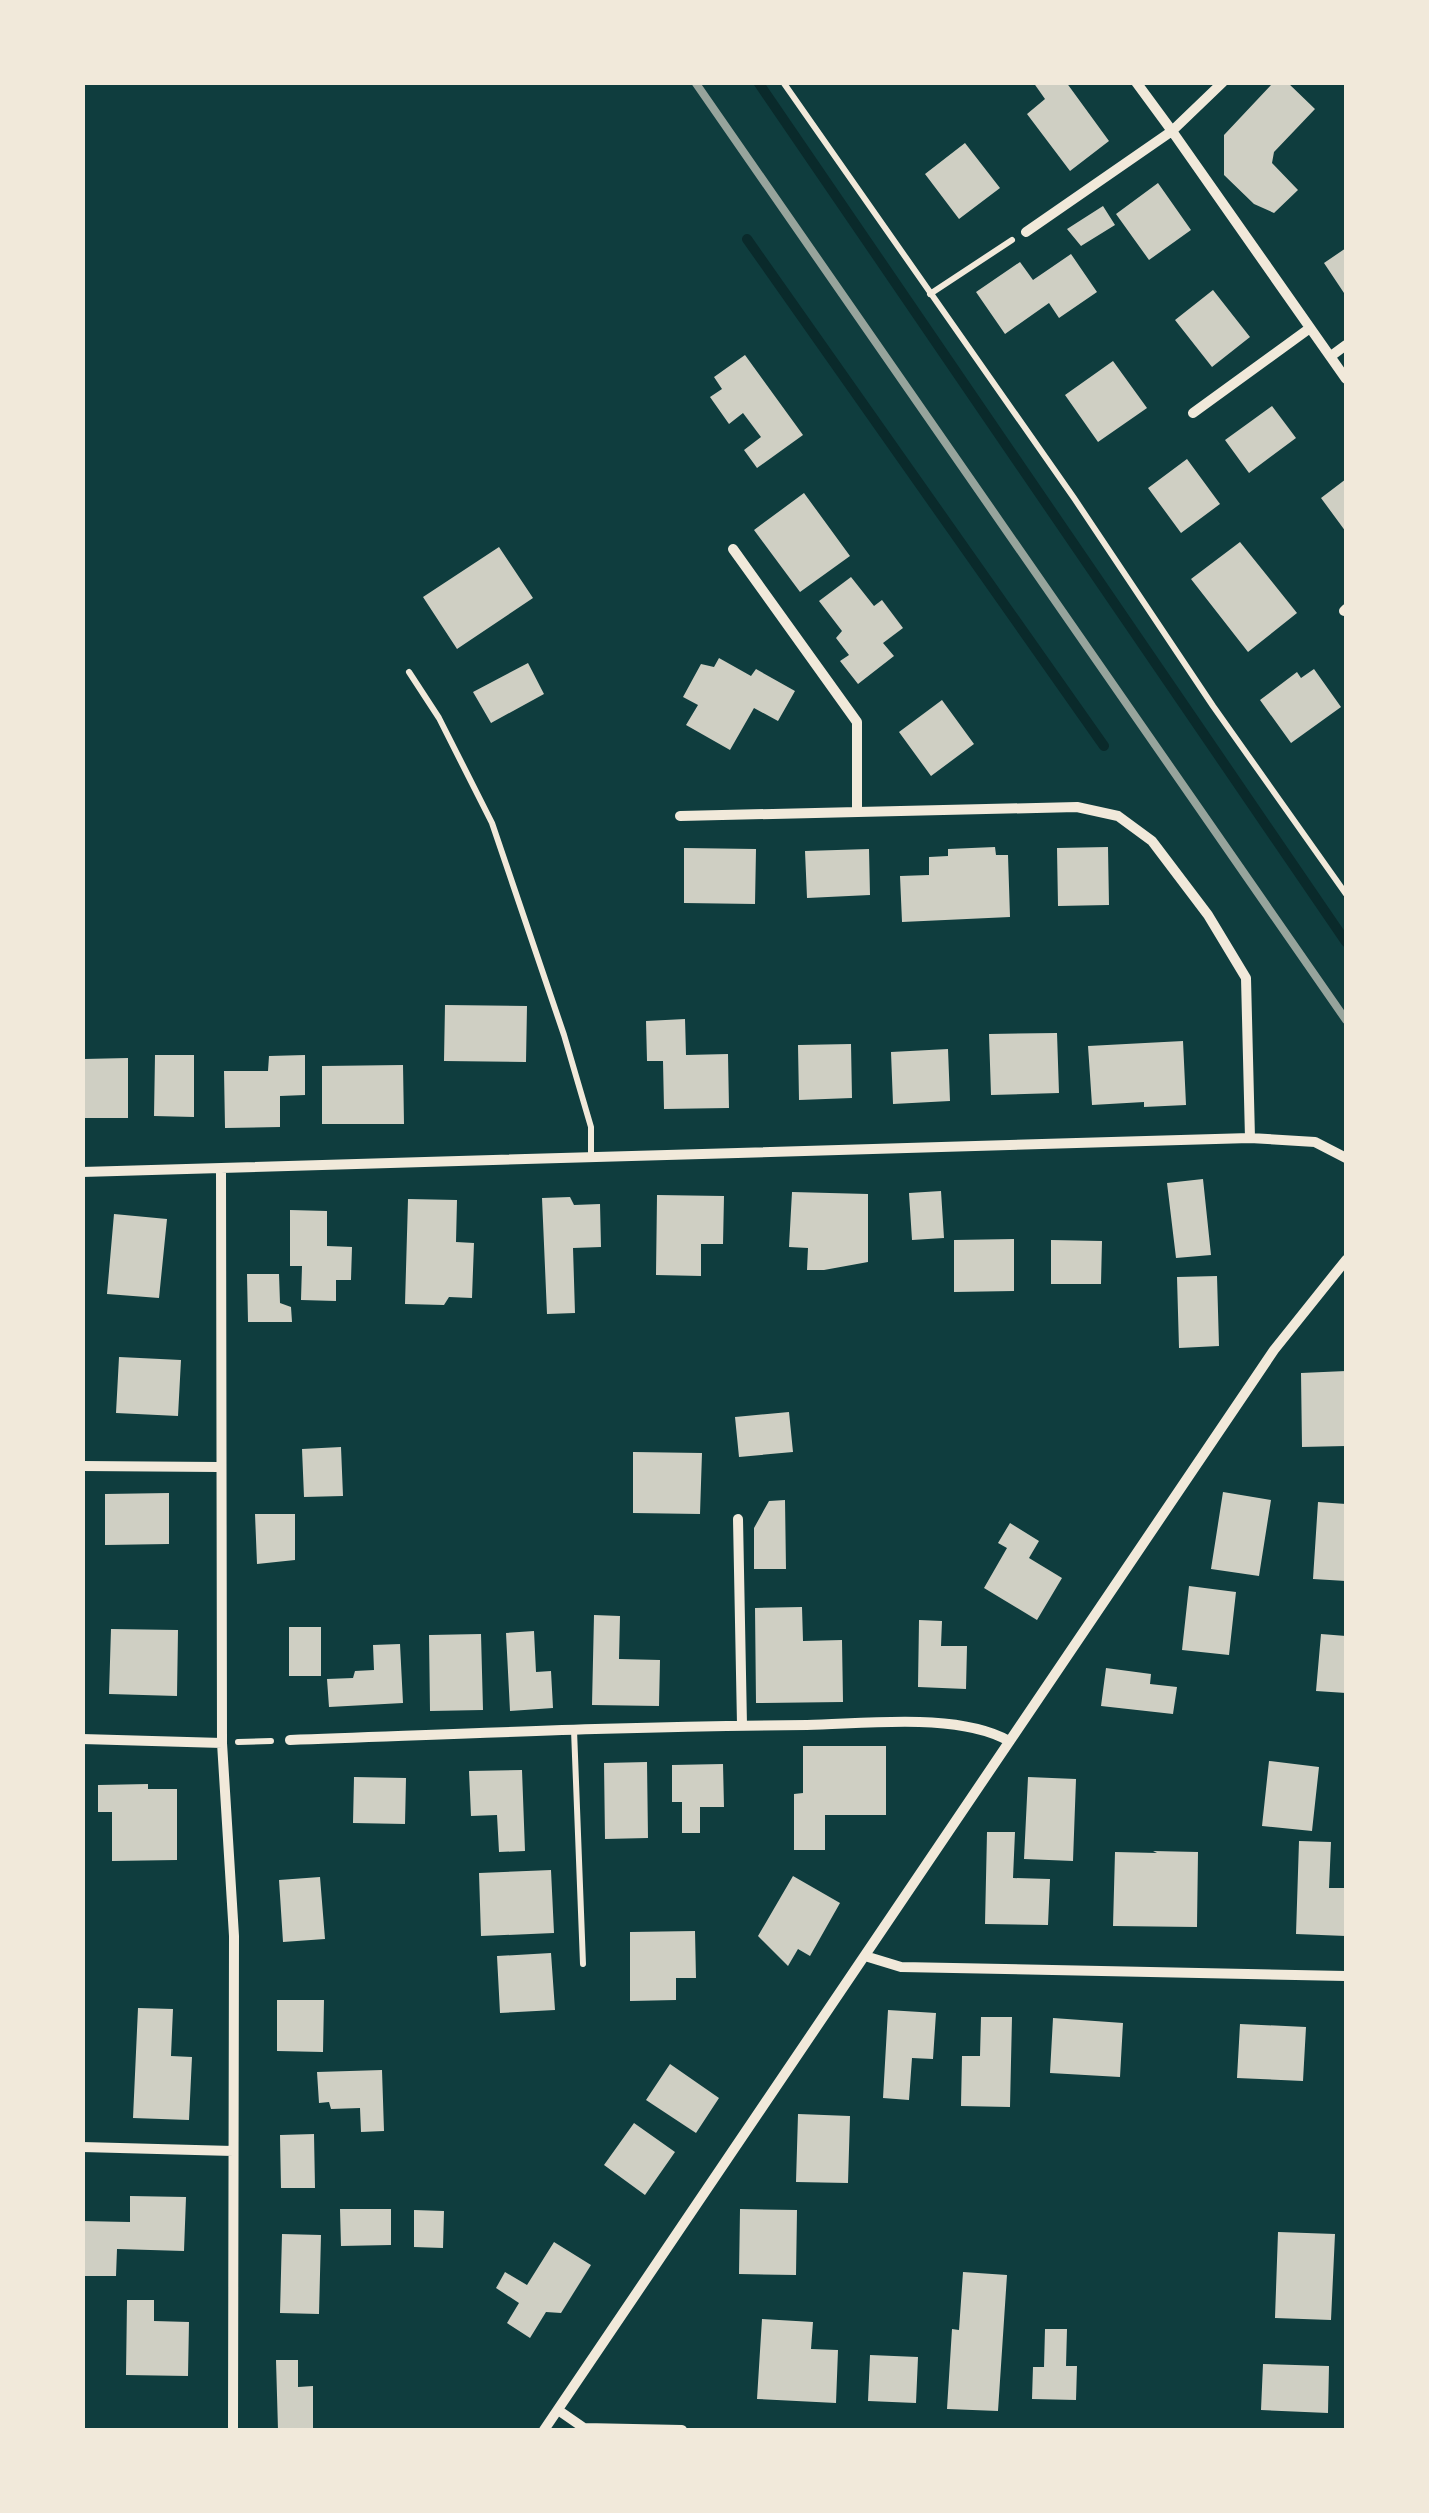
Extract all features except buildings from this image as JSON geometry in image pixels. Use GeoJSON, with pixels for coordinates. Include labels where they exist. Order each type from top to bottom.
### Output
{"type":"FeatureCollection","features":[{"type":"Feature","properties":{"kind":"street"},"geometry":{"type":"LineString","coordinates":[[1136,82],[1346,379]]}},
{"type":"Feature","properties":{"kind":"street"},"geometry":{"type":"LineString","coordinates":[[1026,232],[1172,131],[1223,82]]}},
{"type":"Feature","properties":{"kind":"street"},"geometry":{"type":"LineString","coordinates":[[1192,412],[1310,328]]}},
{"type":"Feature","properties":{"kind":"street"},"geometry":{"type":"LineString","coordinates":[[1331,356],[1346,345]]}},
{"type":"Feature","properties":{"kind":"street"},"geometry":{"type":"LineString","coordinates":[[733,550],[857,722],[858,811]]}},
{"type":"Feature","properties":{"kind":"street"},"geometry":{"type":"LineString","coordinates":[[680,816],[1077,807],[1118,816],[1152,841],[1208,915],[1246,978],[1250,1138]]}},
{"type":"Feature","properties":{"kind":"street"},"geometry":{"type":"LineString","coordinates":[[82,1172],[1250,1138],[1315,1142],[1346,1158]]}},
{"type":"Feature","properties":{"kind":"street"},"geometry":{"type":"LineString","coordinates":[[221,1169],[222,1743],[234,1936],[233,2430]]}},
{"type":"Feature","properties":{"kind":"street"},"geometry":{"type":"LineString","coordinates":[[544,2430],[1274,1350],[1346,1260]]}},
{"type":"Feature","properties":{"kind":"street"},"geometry":{"type":"LineString","coordinates":[[82,1466],[220,1467]]}},
{"type":"Feature","properties":{"kind":"street"},"geometry":{"type":"LineString","coordinates":[[738,1519],[742,1725]]}},
{"type":"Feature","properties":{"kind":"street"},"geometry":{"type":"LineString","coordinates":[[290,1740],[742,1725],[954,1724],[991,1732],[1009,1741]]}},
{"type":"Feature","properties":{"kind":"street"},"geometry":{"type":"LineString","coordinates":[[82,1739],[222,1743]]}},
{"type":"Feature","properties":{"kind":"street"},"geometry":{"type":"LineString","coordinates":[[865,1956],[901,1968],[1346,1976]]}},
{"type":"Feature","properties":{"kind":"street"},"geometry":{"type":"LineString","coordinates":[[82,2148],[233,2150]]}},
{"type":"Feature","properties":{"kind":"street"},"geometry":{"type":"LineString","coordinates":[[558,2410],[584,2428],[682,2430]]}},
{"type":"Feature","properties":{"kind":"lane"},"geometry":{"type":"LineString","coordinates":[[409,672],[439,718],[492,824],[570,1053],[591,1127],[591,1158]]}},
{"type":"Feature","properties":{"kind":"lane"},"geometry":{"type":"LineString","coordinates":[[574,1730],[583,1964]]}},
{"type":"Feature","properties":{"kind":"path"},"geometry":{"type":"LineString","coordinates":[[782,82],[1346,894]]}},
{"type":"Feature","properties":{"kind":"path"},"geometry":{"type":"LineString","coordinates":[[930,294],[1026,232]]}},
{"type":"Feature","properties":{"kind":"path"},"geometry":{"type":"LineString","coordinates":[[222,1743],[290,1740]]}},
{"type":"Feature","properties":{"kind":"waterway"},"geometry":{"type":"LineString","coordinates":[[758,82],[1346,942]]}},
{"type":"Feature","properties":{"kind":"waterway"},"geometry":{"type":"LineString","coordinates":[[747,239],[1104,746]]}},
{"type":"Feature","properties":{"kind":"railway"},"geometry":{"type":"LineString","coordinates":[[695,82],[1346,1020]]}}]}
